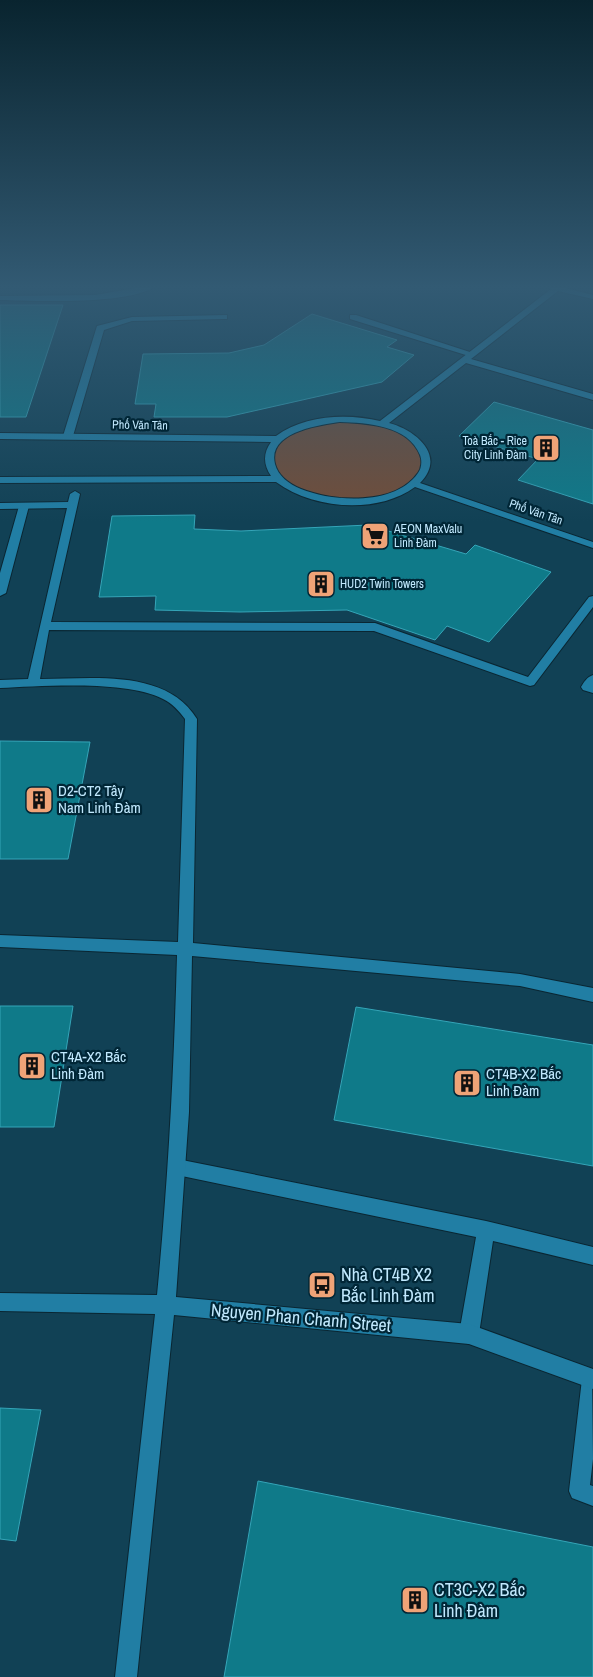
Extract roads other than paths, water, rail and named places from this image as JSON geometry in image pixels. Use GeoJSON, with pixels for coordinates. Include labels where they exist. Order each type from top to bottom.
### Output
{"type":"FeatureCollection","features":[{"type":"Feature","properties":{"kind":"street"},"geometry":{"type":"LineString","coordinates":[[68,436],[89,365]]}},
{"type":"Feature","properties":{"kind":"street"},"geometry":{"type":"LineString","coordinates":[[382,424],[457,365]]}},
{"type":"Feature","properties":{"kind":"street"},"geometry":{"type":"LineString","coordinates":[[482,365],[593,397]]}},
{"type":"Feature","properties":{"kind":"street"},"geometry":{"type":"LineString","coordinates":[[361,420],[382,424],[400,430],[414,439],[423,450],[426,462],[423,473],[414,484],[399,493],[379,499],[356,502],[333,501],[310,496],[292,489],[278,479],[270,468],[269,456],[272,447],[279,439],[300,427],[319,422],[361,420]]}},
{"type":"Feature","properties":{"kind":"street","name":"Phố Văn Tân"},"geometry":{"type":"LineString","coordinates":[[0,436],[279,439]]}},
{"type":"Feature","properties":{"kind":"street"},"geometry":{"type":"LineString","coordinates":[[0,480],[278,479]]}},
{"type":"Feature","properties":{"kind":"street","name":"Phố Văn Tân"},"geometry":{"type":"LineString","coordinates":[[414,484],[593,545]]}},
{"type":"Feature","properties":{"kind":"street"},"geometry":{"type":"LineString","coordinates":[[0,506],[24,506],[74,500],[44,626],[33,683]]}},
{"type":"Feature","properties":{"kind":"street"},"geometry":{"type":"LineString","coordinates":[[0,593],[24,506]]}},
{"type":"Feature","properties":{"kind":"street"},"geometry":{"type":"LineString","coordinates":[[44,626],[375,627],[530,682],[593,599]]}},
{"type":"Feature","properties":{"kind":"street"},"geometry":{"type":"LineString","coordinates":[[593,678],[587,687],[593,689]]}},
{"type":"Feature","properties":{"kind":"street"},"geometry":{"type":"LineString","coordinates":[[0,684],[120,684],[145,688],[168,696],[188,713],[191,719],[187,948],[177,1167],[165,1305],[126,1677]]}},
{"type":"Feature","properties":{"kind":"street"},"geometry":{"type":"LineString","coordinates":[[0,941],[187,948],[520,980],[593,995]]}},
{"type":"Feature","properties":{"kind":"street"},"geometry":{"type":"LineString","coordinates":[[177,1167],[486,1230],[593,1256]]}},
{"type":"Feature","properties":{"kind":"street"},"geometry":{"type":"LineString","coordinates":[[469,1334],[486,1230]]}},
{"type":"Feature","properties":{"kind":"street","name":"Nguyen Phan Chanh Street"},"geometry":{"type":"LineString","coordinates":[[0,1302],[165,1305],[469,1334],[593,1379]]}},
{"type":"Feature","properties":{"kind":"street"},"geometry":{"type":"LineString","coordinates":[[593,1379],[579,1491],[593,1496]]}},
{"type":"Feature","properties":{"kind":"place","name":"Toà Bắc - Rice City Linh Đàm"},"geometry":{"type":"Point","coordinates":[546,448]}},
{"type":"Feature","properties":{"kind":"place","name":"AEON MaxValu Linh Đàm"},"geometry":{"type":"Point","coordinates":[375,536]}},
{"type":"Feature","properties":{"kind":"place","name":"HUD2 Twin Towers"},"geometry":{"type":"Point","coordinates":[321,584]}},
{"type":"Feature","properties":{"kind":"place","name":"D2-CT2 Tây Nam Linh Đàm"},"geometry":{"type":"Point","coordinates":[39,800]}},
{"type":"Feature","properties":{"kind":"place","name":"CT4A-X2 Bắc Linh Đàm"},"geometry":{"type":"Point","coordinates":[32,1066]}},
{"type":"Feature","properties":{"kind":"place","name":"CT4B-X2 Bắc Linh Đàm"},"geometry":{"type":"Point","coordinates":[467,1083]}},
{"type":"Feature","properties":{"kind":"place","name":"Nhà CT4B X2 Bắc Linh Đàm"},"geometry":{"type":"Point","coordinates":[322,1285]}},
{"type":"Feature","properties":{"kind":"place","name":"CT3C-X2 Bắc Linh Đàm"},"geometry":{"type":"Point","coordinates":[415,1600]}}]}
